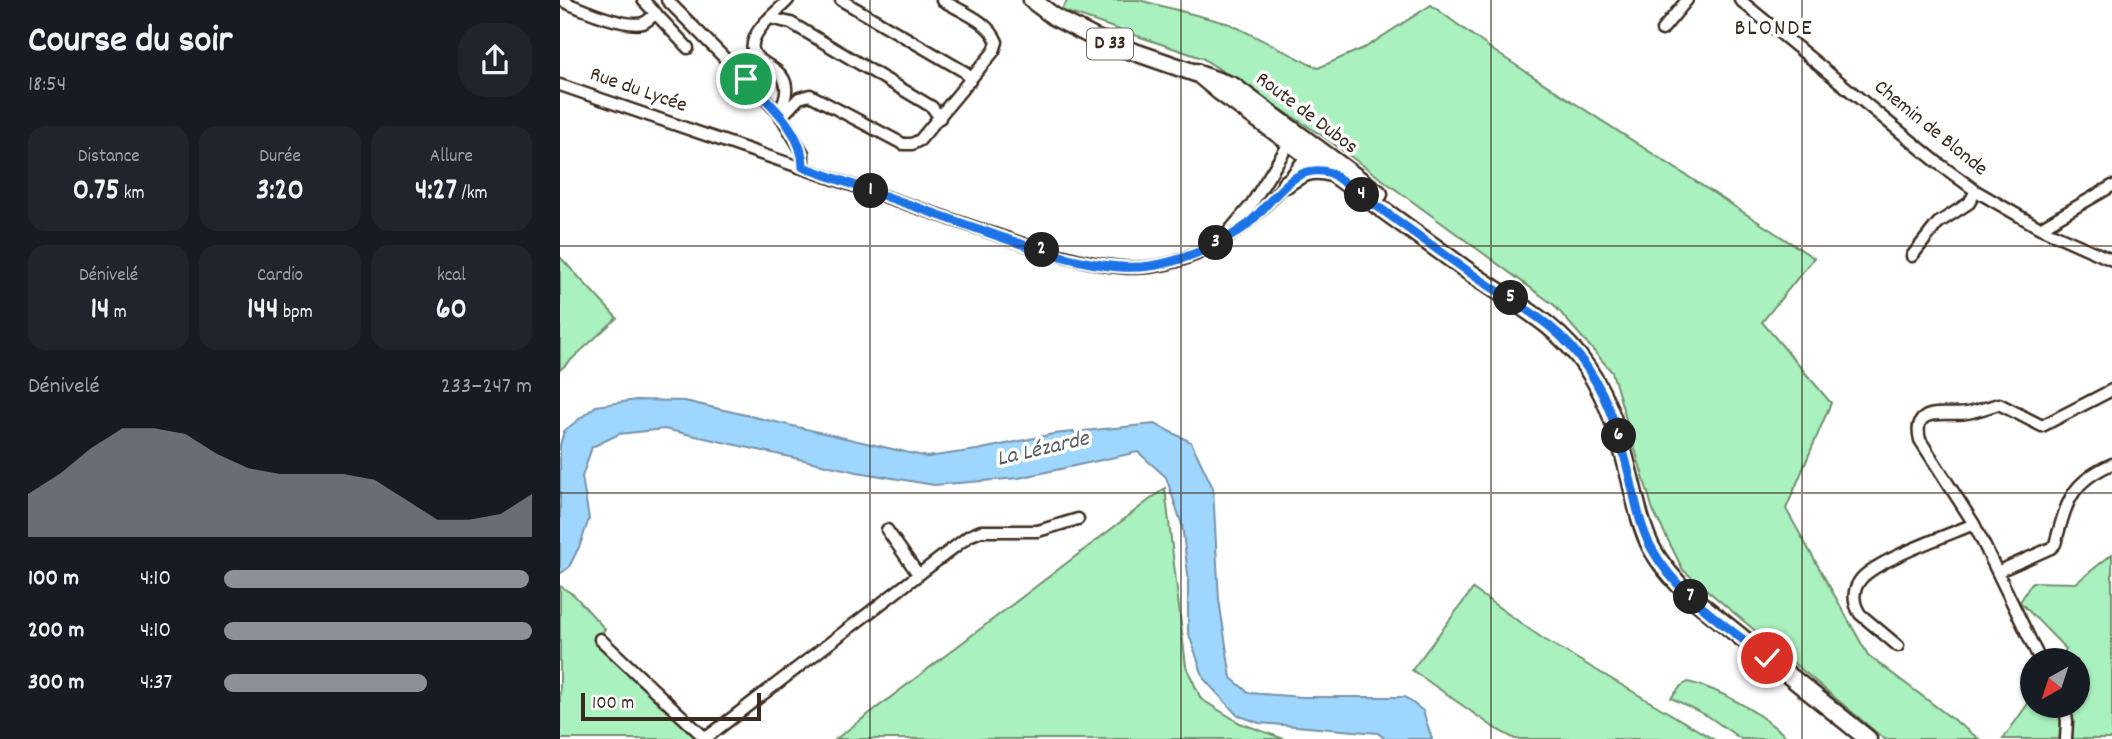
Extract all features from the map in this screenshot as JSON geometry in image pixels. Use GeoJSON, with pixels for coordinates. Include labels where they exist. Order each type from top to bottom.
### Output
{"type":"FeatureCollection","features":[{"type":"Feature","properties":{"kind":"main road","name":"Route de Dubos"},"geometry":{"type":"LineString","coordinates":[[1032,0],[1056,18],[1097,39],[1196,72],[1488,275],[1543,320],[1572,347],[1599,389],[1621,441],[1642,526],[1651,547],[1667,572],[1690,596],[1868,739]]}},
{"type":"Feature","properties":{"kind":"main road","name":"Route de Dubos"},"geometry":{"type":"LineString","coordinates":[[1310,150],[1331,173],[1481,280],[1519,302]]}},
{"type":"Feature","properties":{"kind":"main road"},"geometry":{"type":"LineString","coordinates":[[1286,184],[1307,171],[1319,169],[1331,173]]}},
{"type":"Feature","properties":{"kind":"street"},"geometry":{"type":"LineString","coordinates":[[560,0],[601,16],[636,24],[645,23],[656,13]]}},
{"type":"Feature","properties":{"kind":"street"},"geometry":{"type":"LineString","coordinates":[[643,0],[688,48]]}},
{"type":"Feature","properties":{"kind":"street"},"geometry":{"type":"LineString","coordinates":[[667,0],[780,115],[803,153],[803,167]]}},
{"type":"Feature","properties":{"kind":"street"},"geometry":{"type":"LineString","coordinates":[[780,115],[787,99],[785,80],[780,73],[763,63],[753,47],[754,38],[788,0]]}},
{"type":"Feature","properties":{"kind":"street"},"geometry":{"type":"LineString","coordinates":[[841,0],[965,72],[970,81]]}},
{"type":"Feature","properties":{"kind":"street"},"geometry":{"type":"LineString","coordinates":[[780,115],[799,98],[810,95],[894,139],[912,144],[920,140],[994,51],[997,42],[981,22],[942,0]]}},
{"type":"Feature","properties":{"kind":"street"},"geometry":{"type":"LineString","coordinates":[[1662,30],[1687,0]]}},
{"type":"Feature","properties":{"kind":"street","name":"Chemin de Blonde"},"geometry":{"type":"LineString","coordinates":[[1740,0],[1938,163],[1976,191],[2040,228],[2112,260]]}},
{"type":"Feature","properties":{"kind":"street"},"geometry":{"type":"LineString","coordinates":[[771,19],[781,19],[808,33],[932,107],[940,118]]}},
{"type":"Feature","properties":{"kind":"street","name":"Rue du Lycée"},"geometry":{"type":"LineString","coordinates":[[560,85],[1038,249],[1092,262],[1147,267],[1182,258],[1223,239],[1250,222],[1286,184],[1310,150]]}},
{"type":"Feature","properties":{"kind":"street","name":"Rue du Lycée"},"geometry":{"type":"LineString","coordinates":[[1223,239],[1251,205],[1293,138]]}},
{"type":"Feature","properties":{"kind":"street"},"geometry":{"type":"LineString","coordinates":[[2040,228],[2112,186]]}},
{"type":"Feature","properties":{"kind":"street"},"geometry":{"type":"LineString","coordinates":[[1912,256],[1938,223],[1969,202],[1976,191]]}},
{"type":"Feature","properties":{"kind":"street"},"geometry":{"type":"LineString","coordinates":[[2034,648],[1974,524],[1920,440],[1919,427],[1925,418],[1935,413],[1966,413],[1999,404],[2042,426],[2112,390]]}},
{"type":"Feature","properties":{"kind":"street"},"geometry":{"type":"LineString","coordinates":[[1999,571],[2051,548],[2055,544],[2068,499],[2088,476],[2112,464]]}},
{"type":"Feature","properties":{"kind":"street"},"geometry":{"type":"LineString","coordinates":[[600,639],[706,739],[969,536],[981,531],[1038,531],[1078,519]]}},
{"type":"Feature","properties":{"kind":"street"},"geometry":{"type":"LineString","coordinates":[[1898,646],[1860,614],[1856,607],[1855,589],[1862,578],[1883,563],[1974,524]]}},
{"type":"Feature","properties":{"kind":"street"},"geometry":{"type":"LineString","coordinates":[[887,530],[918,574]]}},
{"type":"Feature","properties":{"kind":"street"},"geometry":{"type":"LineString","coordinates":[[2066,718],[2066,739]]}},
{"type":"Feature","properties":{"kind":"green space"},"geometry":{"type":"Polygon","coordinates":[[[1068,0],[1139,0],[1230,24],[1318,68],[1366,47],[1431,5],[1494,51],[1814,258],[1762,322],[1831,403],[1786,509],[1868,655],[1979,739],[1884,739],[1683,570],[1653,510],[1612,372],[1554,305],[1324,137],[1202,58],[1061,10],[1068,0]]]}},
{"type":"Feature","properties":{"kind":"green space"},"geometry":{"type":"Polygon","coordinates":[[[560,257],[617,318],[560,370],[560,257]]]}},
{"type":"Feature","properties":{"kind":"green space"},"geometry":{"type":"Polygon","coordinates":[[[1165,488],[1186,666],[1201,699],[1240,723],[1284,739],[836,739],[1165,488]]]}},
{"type":"Feature","properties":{"kind":"green space"},"geometry":{"type":"Polygon","coordinates":[[[2112,554],[2112,739],[2003,739],[2020,715],[2020,718],[2090,718],[2090,648],[2065,648],[2020,602],[2032,582],[2076,583],[2112,554]]]}},
{"type":"Feature","properties":{"kind":"green space"},"geometry":{"type":"Polygon","coordinates":[[[560,586],[574,595],[605,629],[596,640],[698,739],[560,739],[560,586]]]}},
{"type":"Feature","properties":{"kind":"green space"},"geometry":{"type":"Polygon","coordinates":[[[1473,589],[1542,638],[1713,739],[1515,739],[1496,729],[1412,670],[1473,589]]]}},
{"type":"Feature","properties":{"kind":"green space"},"geometry":{"type":"Polygon","coordinates":[[[1688,682],[1742,704],[1789,739],[1741,739],[1708,716],[1671,698],[1688,682]]]}},
{"type":"Feature","properties":{"kind":"water","name":"La Lézarde"},"geometry":{"type":"Polygon","coordinates":[[[636,400],[685,401],[927,457],[1053,434],[1155,424],[1191,442],[1213,488],[1219,600],[1231,678],[1249,693],[1303,697],[1405,697],[1423,711],[1432,739],[1385,739],[1378,733],[1259,723],[1237,715],[1204,679],[1188,631],[1188,574],[1182,525],[1166,477],[1138,452],[1019,478],[934,485],[857,472],[664,429],[619,434],[592,447],[582,477],[589,519],[569,567],[560,574],[560,445],[564,431],[596,406],[636,400]]]}},
{"type":"Feature","properties":{"kind":"district","name":"BLONDE"},"geometry":{"type":"Point","coordinates":[1774,29]}},
{"type":"Feature","properties":{"kind":"route"},"geometry":{"type":"LineString","coordinates":[[746,79],[779,113],[793,133],[803,153],[803,167],[1038,249],[1104,264],[1147,267],[1182,258],[1240,230],[1299,174],[1319,169],[1331,173],[1481,280],[1519,302],[1572,347],[1605,399],[1621,441],[1642,526],[1651,547],[1667,572],[1690,596],[1767,658]]}}]}
